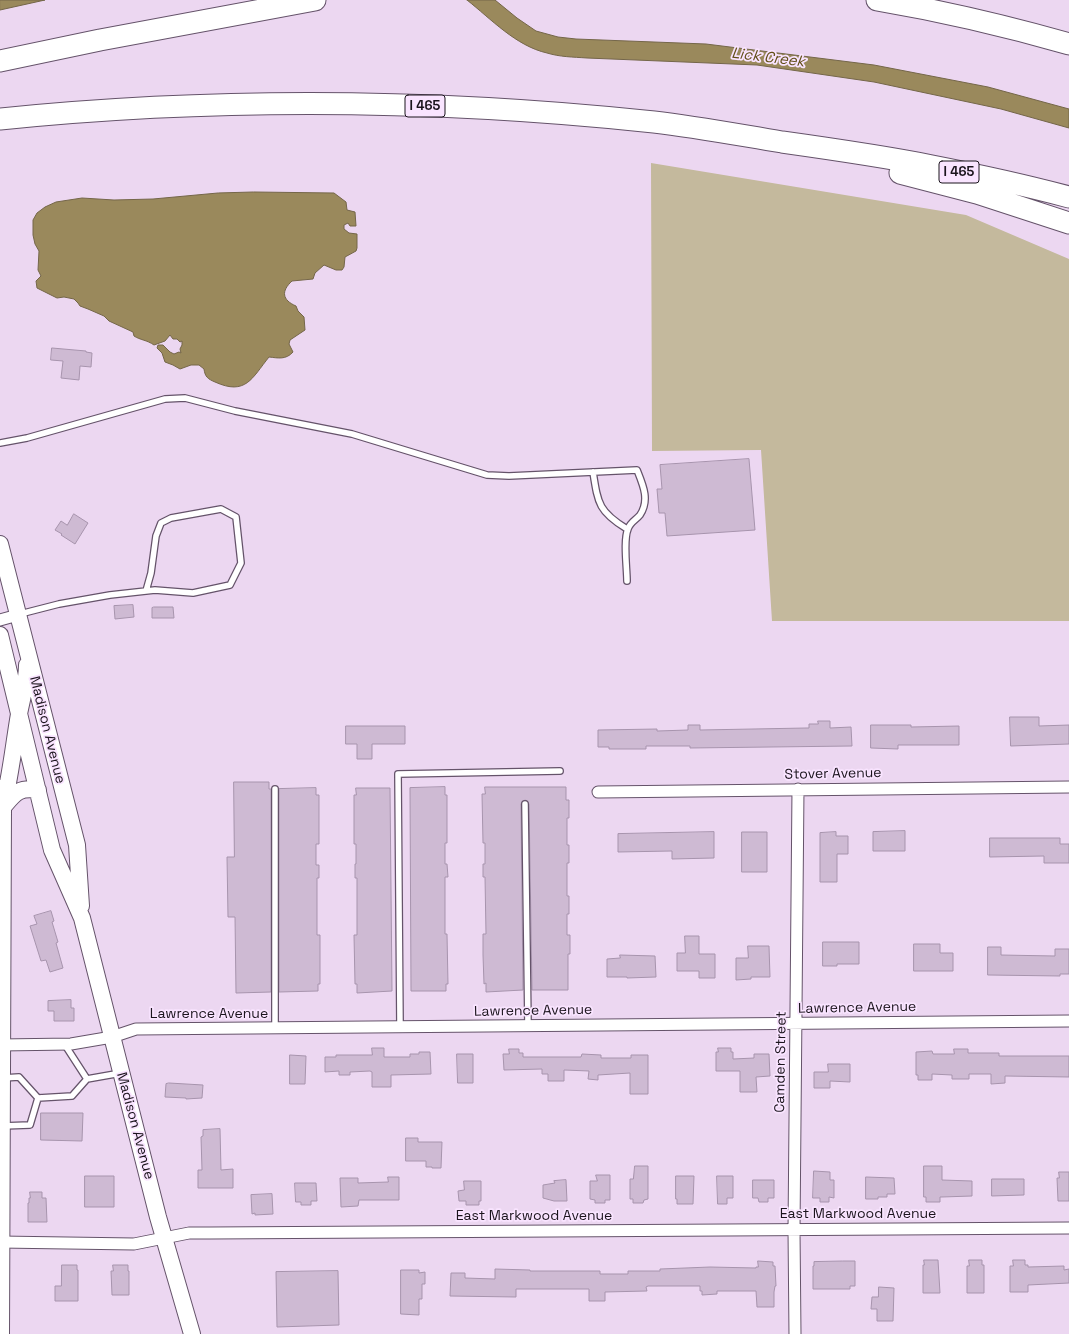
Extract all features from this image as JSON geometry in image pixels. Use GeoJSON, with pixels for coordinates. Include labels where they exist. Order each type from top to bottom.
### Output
{"type":"FeatureCollection","features":[{"type":"Feature","properties":{"kind":"highway"},"geometry":{"type":"LineString","coordinates":[[0,61],[100,40],[315,0]]}},
{"type":"Feature","properties":{"kind":"highway"},"geometry":{"type":"LineString","coordinates":[[877,0],[926,9],[1029,32],[1069,44]]}},
{"type":"Feature","properties":{"kind":"highway","name":"I 465"},"geometry":{"type":"LineString","coordinates":[[0,116],[228,105],[350,104],[452,107],[538,112],[656,123],[930,165],[1069,197]]}},
{"type":"Feature","properties":{"kind":"highway"},"geometry":{"type":"LineString","coordinates":[[847,152],[901,173],[977,193],[1069,223]]}},
{"type":"Feature","properties":{"kind":"main road","name":"Madison Avenue"},"geometry":{"type":"LineString","coordinates":[[0,544],[77,845],[82,918]]}},
{"type":"Feature","properties":{"kind":"main road","name":"Madison Avenue"},"geometry":{"type":"LineString","coordinates":[[1,641],[52,850],[82,918],[164,1238],[192,1334]]}},
{"type":"Feature","properties":{"kind":"main road"},"geometry":{"type":"LineString","coordinates":[[0,674],[1,641]]}},
{"type":"Feature","properties":{"kind":"main road"},"geometry":{"type":"LineString","coordinates":[[3,808],[27,674],[28,652]]}},
{"type":"Feature","properties":{"kind":"main road"},"geometry":{"type":"LineString","coordinates":[[0,788],[3,808],[1,1334]]}},
{"type":"Feature","properties":{"kind":"main road"},"geometry":{"type":"LineString","coordinates":[[3,808],[15,793],[26,789],[38,790]]}},
{"type":"Feature","properties":{"kind":"street"},"geometry":{"type":"LineString","coordinates":[[0,620],[18,615]]}},
{"type":"Feature","properties":{"kind":"street","name":"Stover Avenue"},"geometry":{"type":"LineString","coordinates":[[598,792],[1069,787]]}},
{"type":"Feature","properties":{"kind":"street","name":"Camden Street"},"geometry":{"type":"LineString","coordinates":[[795,1334],[794,1230],[798,790]]}},
{"type":"Feature","properties":{"kind":"street","name":"Lawrence Avenue"},"geometry":{"type":"LineString","coordinates":[[1,1045],[65,1044],[112,1037],[136,1029],[1069,1021]]}},
{"type":"Feature","properties":{"kind":"street","name":"East Markwood Avenue"},"geometry":{"type":"LineString","coordinates":[[1,1242],[134,1244],[189,1234],[210,1233],[1069,1228]]}},
{"type":"Feature","properties":{"kind":"lane"},"geometry":{"type":"LineString","coordinates":[[0,443],[27,438],[166,399],[185,398],[235,411],[352,434],[487,475],[509,476],[637,470],[645,493],[645,503],[640,515],[627,529],[627,581]]}},
{"type":"Feature","properties":{"kind":"lane"},"geometry":{"type":"LineString","coordinates":[[593,472],[600,506],[606,514],[627,529]]}},
{"type":"Feature","properties":{"kind":"lane"},"geometry":{"type":"LineString","coordinates":[[18,615],[59,604],[110,595],[146,592],[155,590],[193,593],[230,585],[241,563],[236,517],[221,509],[171,518],[161,523],[156,536],[151,573],[146,592]]}},
{"type":"Feature","properties":{"kind":"lane"},"geometry":{"type":"LineString","coordinates":[[400,1027],[398,774],[560,771]]}},
{"type":"Feature","properties":{"kind":"lane"},"geometry":{"type":"LineString","coordinates":[[275,789],[275,1028]]}},
{"type":"Feature","properties":{"kind":"lane"},"geometry":{"type":"LineString","coordinates":[[525,804],[528,1026]]}},
{"type":"Feature","properties":{"kind":"lane"},"geometry":{"type":"LineString","coordinates":[[65,1044],[87,1079]]}},
{"type":"Feature","properties":{"kind":"lane"},"geometry":{"type":"LineString","coordinates":[[38,1098],[72,1096],[87,1079],[121,1073]]}},
{"type":"Feature","properties":{"kind":"lane"},"geometry":{"type":"LineString","coordinates":[[2,1078],[19,1077],[38,1098]]}},
{"type":"Feature","properties":{"kind":"lane"},"geometry":{"type":"LineString","coordinates":[[2,1126],[30,1125],[38,1098]]}},
{"type":"Feature","properties":{"kind":"shaded area"},"geometry":{"type":"Polygon","coordinates":[[[651,163],[966,215],[1069,259],[1069,621],[772,621],[761,450],[652,451],[651,163]]]}},
{"type":"Feature","properties":{"kind":"water"},"geometry":{"type":"Polygon","coordinates":[[[0,0],[45,0],[0,10],[0,0]]]}},
{"type":"Feature","properties":{"kind":"water","name":"Lick Creek"},"geometry":{"type":"Polygon","coordinates":[[[467,0],[495,0],[536,31],[558,37],[706,44],[874,65],[988,87],[1069,109],[1069,128],[1001,109],[874,82],[757,65],[567,57],[552,54],[536,49],[514,38],[467,0]]]}},
{"type":"Feature","properties":{"kind":"water"},"geometry":{"type":"Polygon","coordinates":[[[218,193],[334,193],[346,202],[347,210],[355,212],[356,226],[350,226],[348,223],[344,225],[344,229],[349,233],[357,234],[357,248],[356,251],[345,257],[344,267],[342,270],[336,270],[324,265],[315,273],[313,279],[292,281],[288,285],[285,292],[286,298],[291,304],[296,306],[298,311],[304,317],[305,330],[290,340],[289,344],[293,352],[290,355],[282,358],[269,357],[253,378],[241,386],[226,386],[213,381],[207,377],[204,369],[199,365],[191,365],[180,369],[165,362],[162,353],[157,348],[158,345],[163,345],[174,354],[179,352],[181,353],[180,349],[182,341],[180,342],[177,339],[173,339],[170,335],[165,341],[154,345],[134,336],[133,332],[109,321],[104,316],[80,306],[74,299],[64,297],[57,298],[37,288],[36,281],[41,276],[38,270],[39,251],[35,244],[33,235],[33,220],[37,213],[56,202],[82,198],[114,200],[153,199],[218,193]]]}},
{"type":"Feature","properties":{"kind":"building"},"geometry":{"type":"Polygon","coordinates":[[[52,348],[86,351],[92,353],[91,367],[80,366],[79,380],[61,378],[63,361],[51,360],[52,348]]]}},
{"type":"Feature","properties":{"kind":"building"},"geometry":{"type":"Polygon","coordinates":[[[749,459],[755,530],[667,536],[665,513],[659,513],[657,489],[662,489],[660,465],[749,459]]]}},
{"type":"Feature","properties":{"kind":"building"},"geometry":{"type":"Polygon","coordinates":[[[74,514],[88,523],[75,544],[55,530],[61,521],[67,525],[74,514]]]}},
{"type":"Feature","properties":{"kind":"building"},"geometry":{"type":"Polygon","coordinates":[[[133,605],[134,617],[115,619],[114,606],[133,605]]]}},
{"type":"Feature","properties":{"kind":"building"},"geometry":{"type":"Polygon","coordinates":[[[173,607],[174,618],[152,618],[152,608],[173,607]]]}},
{"type":"Feature","properties":{"kind":"building"},"geometry":{"type":"Polygon","coordinates":[[[1010,717],[1039,717],[1039,726],[1069,725],[1069,744],[1011,746],[1010,717]]]}},
{"type":"Feature","properties":{"kind":"building"},"geometry":{"type":"Polygon","coordinates":[[[818,721],[830,721],[830,728],[851,727],[852,746],[690,748],[690,746],[646,746],[646,749],[609,749],[609,747],[598,747],[598,730],[688,730],[688,725],[700,725],[700,730],[809,728],[809,724],[818,724],[818,721]]]}},
{"type":"Feature","properties":{"kind":"building"},"geometry":{"type":"Polygon","coordinates":[[[871,725],[911,725],[911,727],[959,726],[959,745],[898,745],[898,749],[871,748],[871,725]]]}},
{"type":"Feature","properties":{"kind":"building"},"geometry":{"type":"Polygon","coordinates":[[[346,726],[405,726],[405,744],[372,744],[372,759],[357,759],[357,744],[346,744],[346,726]]]}},
{"type":"Feature","properties":{"kind":"building"},"geometry":{"type":"Polygon","coordinates":[[[234,782],[269,782],[269,789],[271,789],[271,992],[236,993],[235,917],[228,917],[227,857],[234,857],[234,782]]]}},
{"type":"Feature","properties":{"kind":"building"},"geometry":{"type":"Polygon","coordinates":[[[445,787],[445,795],[447,795],[447,843],[445,843],[445,864],[447,864],[448,877],[445,877],[445,934],[447,934],[448,984],[446,984],[446,991],[411,991],[410,788],[445,787]]]}},
{"type":"Feature","properties":{"kind":"building"},"geometry":{"type":"Polygon","coordinates":[[[485,787],[566,787],[566,800],[569,800],[569,818],[567,818],[569,863],[567,863],[567,896],[569,896],[569,914],[567,914],[567,935],[570,935],[570,954],[568,954],[568,990],[532,990],[529,804],[525,800],[521,804],[523,990],[486,992],[486,983],[484,984],[483,955],[483,934],[486,934],[485,877],[483,877],[483,864],[485,864],[485,843],[483,843],[482,794],[485,794],[485,787]]]}},
{"type":"Feature","properties":{"kind":"building"},"geometry":{"type":"Polygon","coordinates":[[[316,788],[316,795],[319,795],[319,844],[316,844],[316,865],[319,865],[319,878],[317,878],[317,935],[320,935],[320,984],[318,984],[318,991],[279,992],[279,789],[316,788]]]}},
{"type":"Feature","properties":{"kind":"building"},"geometry":{"type":"Polygon","coordinates":[[[356,788],[390,788],[392,991],[357,993],[357,984],[355,984],[354,935],[357,935],[357,878],[355,878],[356,844],[354,844],[354,795],[356,795],[356,788]]]}},
{"type":"Feature","properties":{"kind":"building"},"geometry":{"type":"Polygon","coordinates":[[[905,831],[905,851],[873,851],[873,832],[905,831]]]}},
{"type":"Feature","properties":{"kind":"building"},"geometry":{"type":"Polygon","coordinates":[[[714,832],[714,858],[672,859],[672,851],[618,852],[618,834],[714,832]]]}},
{"type":"Feature","properties":{"kind":"building"},"geometry":{"type":"Polygon","coordinates":[[[742,832],[767,832],[767,872],[742,872],[742,832]]]}},
{"type":"Feature","properties":{"kind":"building"},"geometry":{"type":"Polygon","coordinates":[[[836,832],[836,836],[848,836],[848,854],[837,854],[837,882],[820,882],[820,833],[836,832]]]}},
{"type":"Feature","properties":{"kind":"building"},"geometry":{"type":"Polygon","coordinates":[[[990,838],[1060,838],[1060,844],[1069,844],[1069,863],[1044,863],[1044,856],[990,857],[990,838]]]}},
{"type":"Feature","properties":{"kind":"building"},"geometry":{"type":"Polygon","coordinates":[[[51,911],[54,921],[52,922],[58,942],[56,943],[63,968],[50,972],[46,960],[41,961],[30,926],[37,924],[34,916],[51,911]]]}},
{"type":"Feature","properties":{"kind":"building"},"geometry":{"type":"Polygon","coordinates":[[[685,936],[699,936],[699,954],[715,954],[715,978],[699,978],[699,971],[677,971],[677,953],[685,953],[685,936]]]}},
{"type":"Feature","properties":{"kind":"building"},"geometry":{"type":"Polygon","coordinates":[[[823,942],[859,942],[859,964],[837,964],[837,966],[823,966],[823,942]]]}},
{"type":"Feature","properties":{"kind":"building"},"geometry":{"type":"Polygon","coordinates":[[[914,944],[940,944],[940,953],[953,953],[953,971],[914,971],[914,944]]]}},
{"type":"Feature","properties":{"kind":"building"},"geometry":{"type":"Polygon","coordinates":[[[748,946],[769,946],[770,977],[751,977],[751,979],[736,980],[736,958],[748,958],[748,946]]]}},
{"type":"Feature","properties":{"kind":"building"},"geometry":{"type":"Polygon","coordinates":[[[988,947],[1001,947],[1001,955],[1055,956],[1055,949],[1069,949],[1069,974],[1060,974],[1060,976],[988,975],[988,947]]]}},
{"type":"Feature","properties":{"kind":"building"},"geometry":{"type":"Polygon","coordinates":[[[620,955],[655,956],[656,977],[607,977],[607,959],[620,958],[620,955]]]}},
{"type":"Feature","properties":{"kind":"building"},"geometry":{"type":"Polygon","coordinates":[[[71,1000],[71,1008],[74,1008],[74,1021],[54,1021],[54,1011],[48,1011],[48,1001],[71,1000]]]}},
{"type":"Feature","properties":{"kind":"building"},"geometry":{"type":"Polygon","coordinates":[[[372,1048],[384,1048],[384,1057],[410,1057],[410,1054],[430,1052],[431,1074],[391,1075],[391,1087],[372,1087],[372,1072],[370,1071],[350,1072],[350,1075],[339,1075],[339,1071],[325,1072],[325,1057],[336,1057],[336,1055],[372,1055],[372,1048]]]}},
{"type":"Feature","properties":{"kind":"building"},"geometry":{"type":"Polygon","coordinates":[[[718,1048],[731,1048],[731,1052],[733,1052],[733,1059],[754,1058],[754,1054],[769,1054],[770,1076],[756,1077],[757,1092],[740,1092],[740,1071],[716,1071],[716,1052],[718,1052],[718,1048]]]}},
{"type":"Feature","properties":{"kind":"building"},"geometry":{"type":"Polygon","coordinates":[[[509,1049],[519,1049],[519,1053],[523,1053],[523,1057],[581,1057],[582,1054],[601,1055],[601,1058],[631,1058],[631,1055],[648,1055],[648,1094],[630,1094],[630,1073],[598,1075],[598,1080],[588,1079],[589,1071],[564,1070],[564,1081],[548,1081],[548,1074],[542,1074],[542,1069],[504,1070],[503,1054],[509,1054],[509,1049]]]}},
{"type":"Feature","properties":{"kind":"building"},"geometry":{"type":"Polygon","coordinates":[[[954,1049],[968,1049],[968,1053],[999,1053],[999,1056],[1069,1056],[1069,1077],[1005,1076],[1005,1083],[991,1084],[991,1074],[969,1074],[969,1079],[952,1079],[952,1075],[932,1074],[932,1080],[918,1080],[918,1075],[916,1075],[916,1052],[932,1051],[933,1054],[954,1054],[954,1049]]]}},
{"type":"Feature","properties":{"kind":"building"},"geometry":{"type":"Polygon","coordinates":[[[457,1054],[473,1054],[473,1083],[458,1083],[457,1054]]]}},
{"type":"Feature","properties":{"kind":"building"},"geometry":{"type":"Polygon","coordinates":[[[290,1055],[306,1056],[305,1084],[290,1084],[290,1055]]]}},
{"type":"Feature","properties":{"kind":"building"},"geometry":{"type":"Polygon","coordinates":[[[828,1064],[850,1064],[850,1082],[830,1081],[830,1088],[814,1088],[814,1072],[828,1072],[828,1064]]]}},
{"type":"Feature","properties":{"kind":"building"},"geometry":{"type":"Polygon","coordinates":[[[166,1084],[203,1085],[202,1098],[186,1099],[165,1097],[166,1084]]]}},
{"type":"Feature","properties":{"kind":"building"},"geometry":{"type":"Polygon","coordinates":[[[41,1113],[83,1113],[82,1141],[41,1140],[41,1113]]]}},
{"type":"Feature","properties":{"kind":"building"},"geometry":{"type":"Polygon","coordinates":[[[220,1129],[221,1170],[233,1169],[233,1188],[198,1188],[198,1170],[202,1170],[201,1137],[203,1136],[203,1130],[220,1129]]]}},
{"type":"Feature","properties":{"kind":"building"},"geometry":{"type":"Polygon","coordinates":[[[406,1138],[418,1138],[418,1142],[442,1142],[441,1168],[426,1167],[426,1161],[406,1161],[406,1138]]]}},
{"type":"Feature","properties":{"kind":"building"},"geometry":{"type":"Polygon","coordinates":[[[635,1166],[648,1166],[648,1199],[644,1200],[643,1203],[633,1203],[633,1199],[630,1199],[630,1179],[633,1179],[635,1166]]]}},
{"type":"Feature","properties":{"kind":"building"},"geometry":{"type":"Polygon","coordinates":[[[924,1166],[942,1166],[942,1180],[972,1181],[972,1196],[940,1197],[940,1202],[926,1202],[926,1197],[924,1197],[924,1166]]]}},
{"type":"Feature","properties":{"kind":"building"},"geometry":{"type":"Polygon","coordinates":[[[814,1171],[830,1172],[830,1180],[834,1180],[834,1198],[829,1197],[829,1202],[820,1202],[820,1198],[813,1198],[814,1171]]]}},
{"type":"Feature","properties":{"kind":"building"},"geometry":{"type":"Polygon","coordinates":[[[1059,1172],[1069,1172],[1069,1201],[1058,1201],[1057,1178],[1059,1178],[1059,1172]]]}},
{"type":"Feature","properties":{"kind":"building"},"geometry":{"type":"Polygon","coordinates":[[[596,1175],[610,1175],[610,1200],[605,1200],[605,1203],[595,1203],[595,1200],[590,1199],[590,1181],[597,1181],[596,1175]]]}},
{"type":"Feature","properties":{"kind":"building"},"geometry":{"type":"Polygon","coordinates":[[[85,1176],[114,1176],[114,1207],[85,1207],[85,1176]]]}},
{"type":"Feature","properties":{"kind":"building"},"geometry":{"type":"Polygon","coordinates":[[[676,1176],[694,1176],[693,1204],[677,1204],[676,1176]]]}},
{"type":"Feature","properties":{"kind":"building"},"geometry":{"type":"Polygon","coordinates":[[[717,1176],[733,1176],[733,1198],[727,1198],[727,1204],[718,1204],[717,1176]]]}},
{"type":"Feature","properties":{"kind":"building"},"geometry":{"type":"Polygon","coordinates":[[[388,1177],[399,1177],[399,1200],[359,1200],[358,1206],[341,1207],[340,1178],[358,1178],[358,1183],[388,1182],[388,1177]]]}},
{"type":"Feature","properties":{"kind":"building"},"geometry":{"type":"Polygon","coordinates":[[[866,1177],[894,1178],[895,1194],[887,1194],[887,1197],[878,1197],[878,1199],[866,1199],[866,1177]]]}},
{"type":"Feature","properties":{"kind":"building"},"geometry":{"type":"Polygon","coordinates":[[[992,1179],[1024,1179],[1024,1195],[992,1196],[992,1179]]]}},
{"type":"Feature","properties":{"kind":"building"},"geometry":{"type":"Polygon","coordinates":[[[566,1180],[567,1201],[554,1201],[543,1198],[543,1185],[555,1183],[554,1181],[566,1180]]]}},
{"type":"Feature","properties":{"kind":"building"},"geometry":{"type":"Polygon","coordinates":[[[753,1180],[774,1180],[774,1198],[768,1198],[768,1202],[759,1202],[758,1198],[753,1198],[753,1180]]]}},
{"type":"Feature","properties":{"kind":"building"},"geometry":{"type":"Polygon","coordinates":[[[464,1181],[481,1181],[481,1201],[479,1201],[479,1205],[466,1205],[466,1201],[459,1201],[458,1191],[464,1190],[464,1181]]]}},
{"type":"Feature","properties":{"kind":"building"},"geometry":{"type":"Polygon","coordinates":[[[295,1183],[316,1183],[317,1201],[311,1201],[311,1205],[301,1205],[301,1202],[296,1202],[295,1183]]]}},
{"type":"Feature","properties":{"kind":"building"},"geometry":{"type":"Polygon","coordinates":[[[30,1192],[42,1192],[42,1198],[46,1198],[47,1222],[28,1222],[28,1203],[30,1192]]]}},
{"type":"Feature","properties":{"kind":"building"},"geometry":{"type":"Polygon","coordinates":[[[272,1194],[273,1214],[252,1214],[251,1195],[272,1194]]]}},
{"type":"Feature","properties":{"kind":"building"},"geometry":{"type":"Polygon","coordinates":[[[924,1260],[938,1260],[940,1293],[923,1293],[924,1260]]]}},
{"type":"Feature","properties":{"kind":"building"},"geometry":{"type":"Polygon","coordinates":[[[969,1260],[982,1260],[982,1265],[984,1265],[984,1293],[967,1293],[967,1266],[969,1266],[969,1260]]]}},
{"type":"Feature","properties":{"kind":"building"},"geometry":{"type":"Polygon","coordinates":[[[1013,1260],[1025,1260],[1025,1265],[1028,1265],[1028,1267],[1064,1266],[1064,1270],[1069,1269],[1069,1283],[1028,1285],[1028,1292],[1010,1292],[1010,1266],[1013,1266],[1013,1260]]]}},
{"type":"Feature","properties":{"kind":"building"},"geometry":{"type":"Polygon","coordinates":[[[758,1261],[773,1262],[773,1266],[775,1266],[776,1286],[774,1292],[774,1307],[757,1307],[756,1291],[717,1291],[717,1294],[702,1295],[700,1286],[648,1286],[646,1287],[647,1291],[605,1292],[605,1301],[589,1301],[589,1289],[516,1289],[516,1297],[450,1296],[451,1273],[465,1273],[465,1278],[495,1279],[495,1269],[530,1271],[600,1271],[600,1274],[628,1274],[628,1271],[660,1271],[660,1269],[710,1267],[756,1268],[758,1267],[758,1261]]]}},
{"type":"Feature","properties":{"kind":"building"},"geometry":{"type":"Polygon","coordinates":[[[855,1261],[855,1286],[850,1286],[850,1289],[813,1289],[814,1262],[855,1261]]]}},
{"type":"Feature","properties":{"kind":"building"},"geometry":{"type":"Polygon","coordinates":[[[62,1265],[77,1265],[78,1301],[55,1301],[55,1286],[61,1286],[62,1265]]]}},
{"type":"Feature","properties":{"kind":"building"},"geometry":{"type":"Polygon","coordinates":[[[113,1265],[128,1265],[129,1295],[112,1295],[111,1271],[113,1271],[113,1265]]]}},
{"type":"Feature","properties":{"kind":"building"},"geometry":{"type":"Polygon","coordinates":[[[401,1270],[419,1270],[419,1273],[425,1272],[425,1284],[422,1284],[422,1299],[419,1299],[419,1315],[401,1314],[401,1270]]]}},
{"type":"Feature","properties":{"kind":"building"},"geometry":{"type":"Polygon","coordinates":[[[338,1271],[339,1325],[277,1327],[276,1272],[338,1271]]]}},
{"type":"Feature","properties":{"kind":"building"},"geometry":{"type":"Polygon","coordinates":[[[879,1287],[894,1288],[893,1321],[877,1321],[877,1309],[871,1309],[872,1297],[878,1297],[879,1287]]]}}]}
